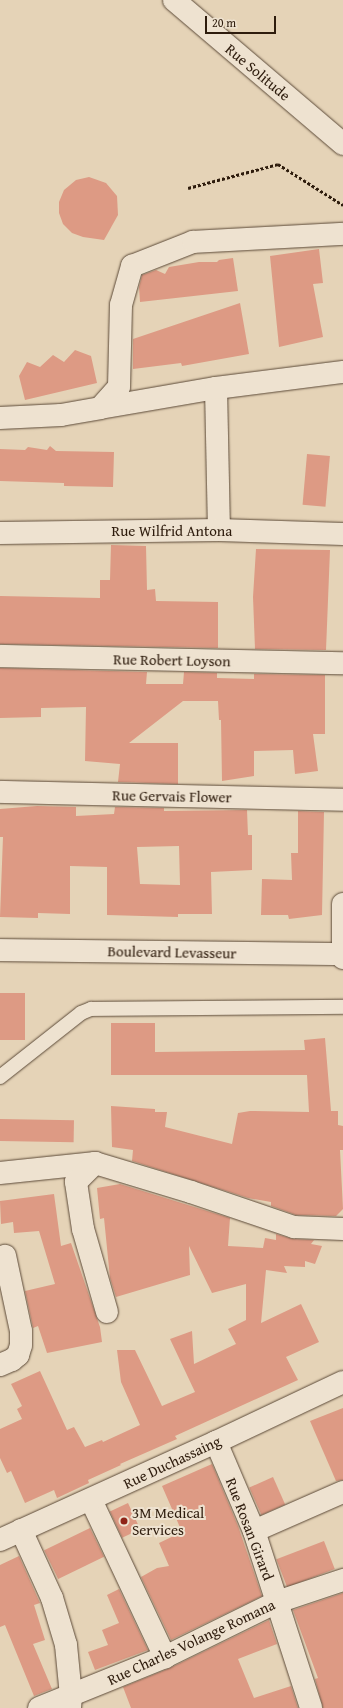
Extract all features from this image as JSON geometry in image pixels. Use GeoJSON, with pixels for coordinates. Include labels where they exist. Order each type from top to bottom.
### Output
{"type":"FeatureCollection","features":[{"type":"Feature","properties":{"kind":"street","name":"Rue Solitude"},"geometry":{"type":"LineString","coordinates":[[174,0],[343,144]]}},
{"type":"Feature","properties":{"kind":"street"},"geometry":{"type":"LineString","coordinates":[[100,408],[120,388],[121,305],[132,266],[193,242],[343,234]]}},
{"type":"Feature","properties":{"kind":"street"},"geometry":{"type":"LineString","coordinates":[[0,418],[61,415],[216,388],[343,372]]}},
{"type":"Feature","properties":{"kind":"street"},"geometry":{"type":"LineString","coordinates":[[216,388],[219,530]]}},
{"type":"Feature","properties":{"kind":"street","name":"Rue Wilfrid Antona"},"geometry":{"type":"LineString","coordinates":[[0,533],[219,530],[343,534]]}},
{"type":"Feature","properties":{"kind":"street","name":"Rue Robert Loyson"},"geometry":{"type":"LineString","coordinates":[[0,656],[343,663]]}},
{"type":"Feature","properties":{"kind":"street","name":"Rue Gervais Flower"},"geometry":{"type":"LineString","coordinates":[[0,792],[343,800]]}},
{"type":"Feature","properties":{"kind":"street"},"geometry":{"type":"LineString","coordinates":[[343,904],[343,958]]}},
{"type":"Feature","properties":{"kind":"street","name":"Boulevard Levasseur"},"geometry":{"type":"LineString","coordinates":[[0,950],[343,954]]}},
{"type":"Feature","properties":{"kind":"street"},"geometry":{"type":"LineString","coordinates":[[95,1163],[76,1182],[83,1229],[107,1312]]}},
{"type":"Feature","properties":{"kind":"street"},"geometry":{"type":"LineString","coordinates":[[0,1173],[95,1163],[191,1192],[294,1227],[343,1229]]}},
{"type":"Feature","properties":{"kind":"street"},"geometry":{"type":"LineString","coordinates":[[0,1365],[12,1360],[18,1355],[21,1345],[21,1331],[5,1256]]}},
{"type":"Feature","properties":{"kind":"street","name":"Rue Duchassaing"},"geometry":{"type":"LineString","coordinates":[[0,1540],[91,1500],[343,1382]]}},
{"type":"Feature","properties":{"kind":"street","name":"Rue Rosan Girard"},"geometry":{"type":"LineString","coordinates":[[216,1442],[254,1531],[311,1708]]}},
{"type":"Feature","properties":{"kind":"street"},"geometry":{"type":"LineString","coordinates":[[254,1531],[343,1492]]}},
{"type":"Feature","properties":{"kind":"street"},"geometry":{"type":"LineString","coordinates":[[91,1500],[165,1657]]}},
{"type":"Feature","properties":{"kind":"street"},"geometry":{"type":"LineString","coordinates":[[21,1530],[52,1598],[66,1645],[70,1702]]}},
{"type":"Feature","properties":{"kind":"street","name":"Rue Charles Volange Romana"},"geometry":{"type":"LineString","coordinates":[[40,1708],[70,1702],[277,1602],[343,1580]]}},
{"type":"Feature","properties":{"kind":"lane"},"geometry":{"type":"LineString","coordinates":[[0,1077],[81,1013],[91,1008],[343,1006]]}},
{"type":"Feature","properties":{"kind":"path"},"geometry":{"type":"LineString","coordinates":[[188,188],[278,164],[343,205]]}},
{"type":"Feature","properties":{"kind":"building"},"geometry":{"type":"Polygon","coordinates":[[[89,177],[106,183],[117,196],[118,215],[104,240],[83,237],[72,233],[63,224],[59,213],[59,202],[64,190],[76,180],[89,177]]]}},
{"type":"Feature","properties":{"kind":"building"},"geometry":{"type":"Polygon","coordinates":[[[319,249],[323,283],[313,284],[323,337],[279,347],[270,256],[319,249]]]}},
{"type":"Feature","properties":{"kind":"building"},"geometry":{"type":"Polygon","coordinates":[[[233,258],[238,291],[140,302],[139,287],[142,275],[156,270],[165,274],[169,267],[199,262],[217,262],[219,260],[233,258]]]}},
{"type":"Feature","properties":{"kind":"building"},"geometry":{"type":"Polygon","coordinates":[[[240,303],[249,354],[182,366],[181,363],[133,369],[133,339],[240,303]]]}},
{"type":"Feature","properties":{"kind":"building"},"geometry":{"type":"Polygon","coordinates":[[[75,350],[91,356],[97,383],[25,400],[19,376],[27,362],[40,367],[53,355],[64,362],[75,350]]]}},
{"type":"Feature","properties":{"kind":"building"},"geometry":{"type":"Polygon","coordinates":[[[50,446],[56,451],[114,452],[113,487],[64,486],[64,483],[0,481],[0,449],[25,450],[28,447],[47,450],[50,446]]]}},
{"type":"Feature","properties":{"kind":"building"},"geometry":{"type":"Polygon","coordinates":[[[307,454],[330,456],[325,507],[303,505],[307,454]]]}},
{"type":"Feature","properties":{"kind":"building"},"geometry":{"type":"Polygon","coordinates":[[[111,545],[146,546],[147,590],[155,589],[156,601],[218,602],[218,648],[0,644],[0,596],[100,598],[100,580],[110,580],[111,545]]]}},
{"type":"Feature","properties":{"kind":"building"},"geometry":{"type":"Polygon","coordinates":[[[256,549],[330,550],[326,650],[255,649],[253,597],[256,549]]]}},
{"type":"Feature","properties":{"kind":"building"},"geometry":{"type":"Polygon","coordinates":[[[0,668],[147,672],[146,684],[183,684],[184,672],[217,673],[217,678],[254,679],[254,674],[325,675],[325,734],[313,734],[318,771],[295,774],[293,750],[254,751],[254,776],[222,781],[221,720],[219,720],[218,701],[183,701],[129,743],[178,743],[178,784],[118,782],[120,764],[85,761],[86,707],[41,708],[41,717],[0,718],[0,668]]]}},
{"type":"Feature","properties":{"kind":"building"},"geometry":{"type":"Polygon","coordinates":[[[37,806],[76,807],[76,816],[114,814],[115,807],[164,808],[164,811],[247,810],[248,835],[252,835],[252,870],[211,872],[212,914],[178,914],[178,917],[107,915],[107,867],[70,866],[70,914],[38,913],[38,918],[0,917],[3,837],[0,837],[0,809],[37,806]],[[179,846],[137,847],[140,884],[180,885],[179,846]]]}},
{"type":"Feature","properties":{"kind":"building"},"geometry":{"type":"Polygon","coordinates":[[[298,811],[324,812],[322,915],[289,919],[288,915],[261,915],[262,879],[292,880],[291,853],[298,853],[298,811]]]}},
{"type":"Feature","properties":{"kind":"building"},"geometry":{"type":"Polygon","coordinates":[[[0,993],[25,993],[25,1040],[0,1040],[0,993]]]}},
{"type":"Feature","properties":{"kind":"building"},"geometry":{"type":"Polygon","coordinates":[[[111,1023],[155,1023],[155,1052],[305,1050],[304,1040],[325,1038],[331,1111],[338,1111],[338,1125],[343,1126],[343,1150],[340,1150],[343,1209],[336,1216],[296,1215],[271,1206],[271,1202],[248,1198],[132,1161],[133,1150],[112,1147],[111,1106],[155,1109],[155,1112],[167,1112],[165,1127],[232,1144],[238,1113],[250,1111],[309,1112],[307,1075],[111,1075],[111,1023]]]}},
{"type":"Feature","properties":{"kind":"building"},"geometry":{"type":"Polygon","coordinates":[[[0,1119],[74,1120],[74,1142],[0,1141],[0,1119]]]}},
{"type":"Feature","properties":{"kind":"building"},"geometry":{"type":"Polygon","coordinates":[[[120,1184],[230,1218],[228,1246],[263,1248],[265,1238],[276,1240],[276,1234],[293,1239],[314,1240],[311,1244],[322,1246],[315,1264],[305,1261],[305,1267],[284,1266],[287,1273],[266,1270],[261,1323],[301,1304],[319,1342],[286,1357],[298,1380],[175,1436],[177,1439],[120,1464],[121,1465],[88,1480],[89,1483],[57,1498],[54,1490],[25,1503],[11,1471],[7,1473],[0,1458],[0,1429],[22,1419],[17,1409],[22,1406],[11,1384],[40,1371],[67,1430],[74,1427],[85,1447],[102,1440],[103,1442],[140,1425],[121,1382],[117,1350],[135,1350],[162,1406],[195,1392],[170,1339],[192,1331],[194,1364],[236,1344],[228,1329],[246,1320],[246,1284],[212,1293],[189,1246],[190,1275],[116,1297],[110,1278],[104,1218],[100,1219],[97,1188],[120,1184]]]}},
{"type":"Feature","properties":{"kind":"building"},"geometry":{"type":"Polygon","coordinates":[[[54,1194],[61,1246],[71,1243],[100,1327],[102,1342],[47,1353],[38,1326],[33,1328],[25,1291],[55,1284],[39,1231],[14,1233],[13,1222],[1,1224],[0,1201],[54,1194]]]}},
{"type":"Feature","properties":{"kind":"building"},"geometry":{"type":"Polygon","coordinates":[[[343,1408],[343,1480],[336,1481],[310,1421],[343,1408]]]}},
{"type":"Feature","properties":{"kind":"building"},"geometry":{"type":"Polygon","coordinates":[[[212,1464],[238,1526],[262,1596],[171,1640],[141,1577],[157,1568],[169,1566],[159,1543],[182,1532],[162,1486],[212,1464]]]}},
{"type":"Feature","properties":{"kind":"building"},"geometry":{"type":"Polygon","coordinates":[[[273,1477],[285,1504],[261,1515],[249,1488],[273,1477]]]}},
{"type":"Feature","properties":{"kind":"building","name":"3M Medical Services"},"geometry":{"type":"Polygon","coordinates":[[[128,1503],[140,1529],[122,1538],[110,1511],[128,1503]]]}},
{"type":"Feature","properties":{"kind":"building"},"geometry":{"type":"Polygon","coordinates":[[[90,1528],[104,1557],[58,1579],[44,1550],[90,1528]]]}},
{"type":"Feature","properties":{"kind":"building"},"geometry":{"type":"Polygon","coordinates":[[[324,1541],[335,1569],[287,1587],[276,1559],[324,1541]]]}},
{"type":"Feature","properties":{"kind":"building"},"geometry":{"type":"Polygon","coordinates":[[[19,1556],[40,1603],[34,1605],[45,1640],[33,1644],[52,1689],[34,1696],[5,1625],[0,1627],[0,1565],[19,1556]]]}},
{"type":"Feature","properties":{"kind":"building"},"geometry":{"type":"Polygon","coordinates":[[[119,1589],[148,1650],[95,1670],[88,1652],[108,1645],[102,1630],[119,1623],[107,1595],[119,1589]]]}},
{"type":"Feature","properties":{"kind":"building"},"geometry":{"type":"Polygon","coordinates":[[[343,1593],[343,1708],[323,1708],[315,1679],[318,1678],[293,1610],[343,1593]]]}},
{"type":"Feature","properties":{"kind":"building"},"geometry":{"type":"Polygon","coordinates":[[[269,1620],[277,1644],[238,1659],[254,1698],[291,1686],[298,1708],[131,1708],[123,1687],[170,1668],[269,1620]]]}},
{"type":"Feature","properties":{"kind":"place","name":"3M Medical Services"},"geometry":{"type":"Point","coordinates":[124,1521]}}]}
